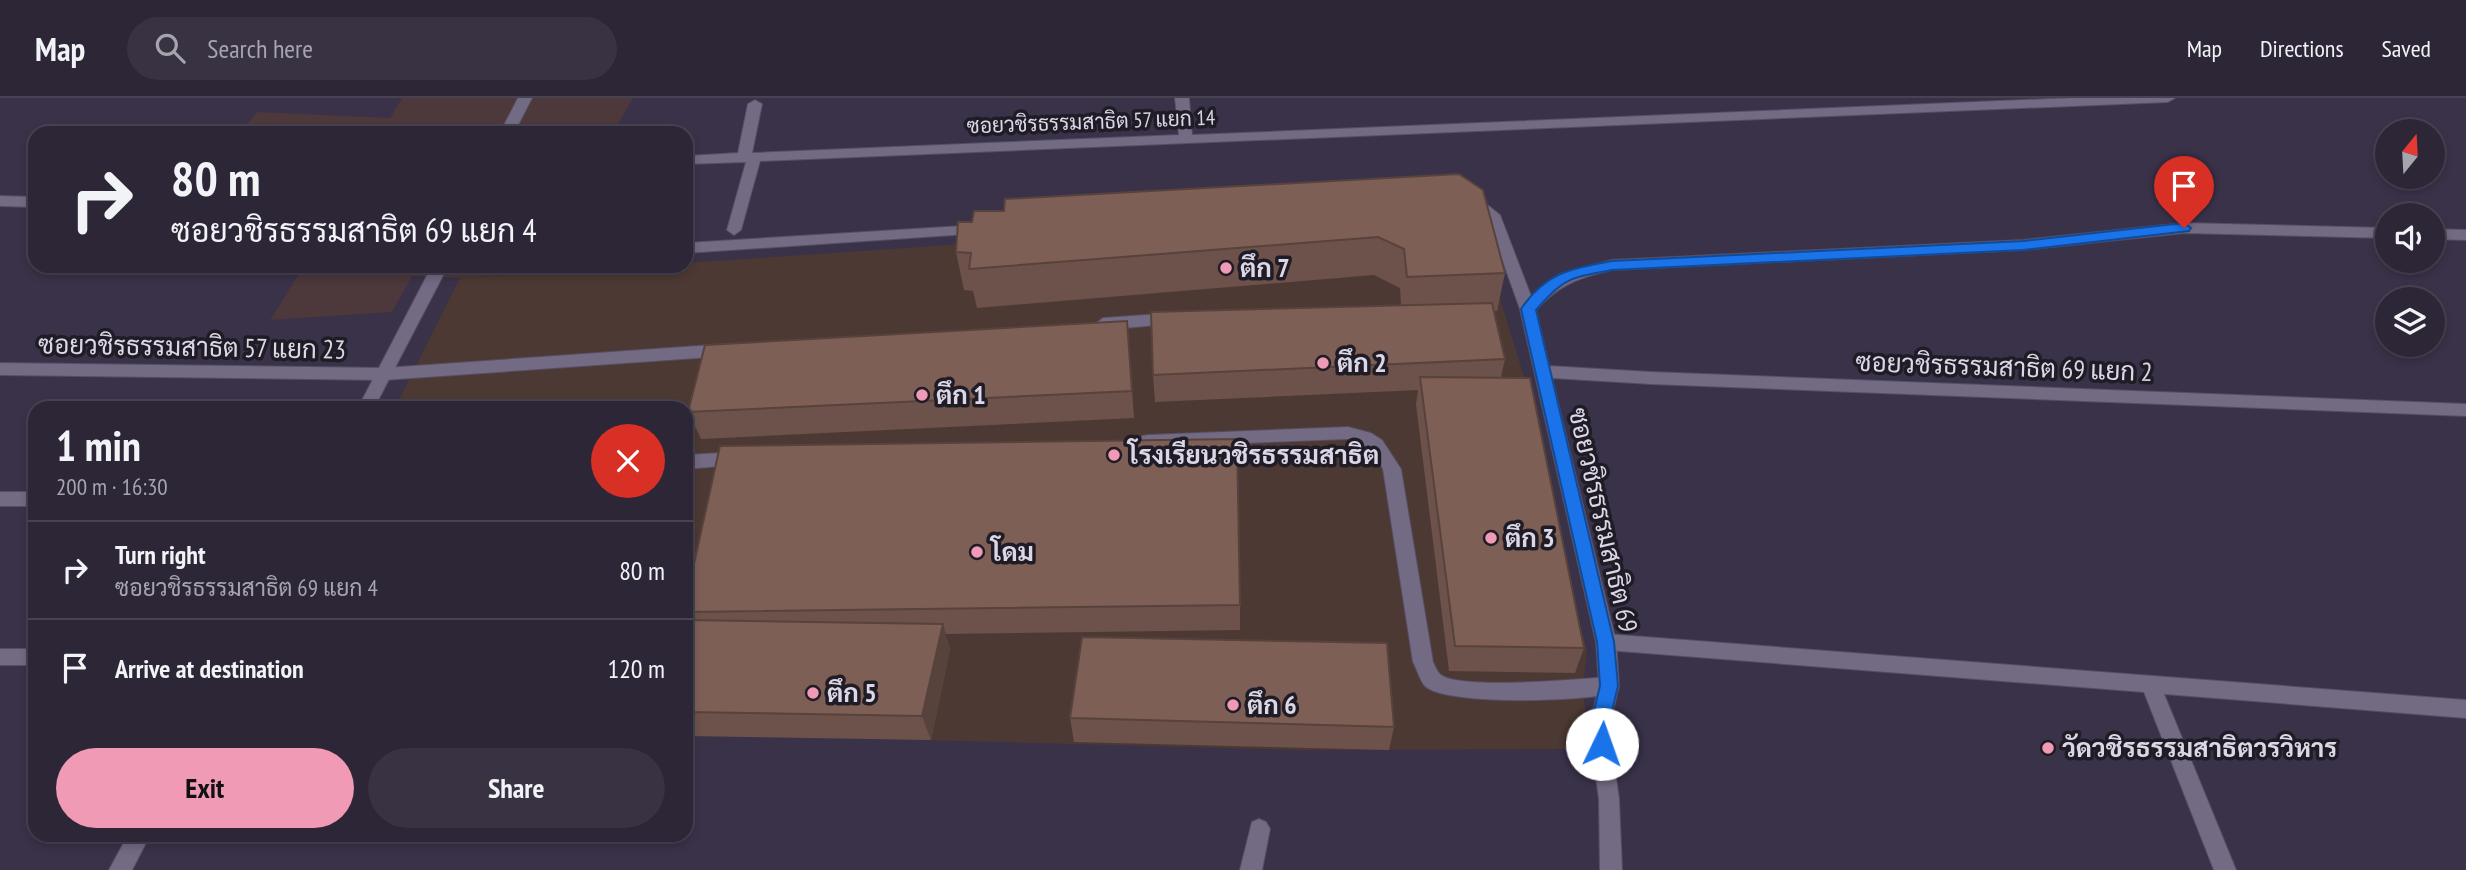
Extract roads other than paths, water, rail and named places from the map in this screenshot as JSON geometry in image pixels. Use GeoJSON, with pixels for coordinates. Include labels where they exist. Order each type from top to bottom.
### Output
{"type":"FeatureCollection","features":[{"type":"Feature","properties":{"kind":"street"},"geometry":{"type":"LineString","coordinates":[[511,126],[525,98]]}},
{"type":"Feature","properties":{"kind":"street"},"geometry":{"type":"LineString","coordinates":[[1182,98],[1186,140]]}},
{"type":"Feature","properties":{"kind":"street","name":"ซอยวชิรธรรมสาธิต 57 แยก 14"},"geometry":{"type":"LineString","coordinates":[[693,160],[2168,98]]}},
{"type":"Feature","properties":{"kind":"street"},"geometry":{"type":"LineString","coordinates":[[734,230],[749,157],[755,104]]}},
{"type":"Feature","properties":{"kind":"street"},"geometry":{"type":"LineString","coordinates":[[0,201],[28,202]]}},
{"type":"Feature","properties":{"kind":"street","name":"ซอยวชิรธรรมสาธิต 69"},"geometry":{"type":"LineString","coordinates":[[1458,202],[1480,206],[1495,218],[1528,309],[1606,642],[1609,686],[1599,727],[1609,799],[1611,870]]}},
{"type":"Feature","properties":{"kind":"street"},"geometry":{"type":"LineString","coordinates":[[1528,309],[1550,284],[1559,279],[1569,274],[1612,265],[2023,245],[2184,228],[2375,233]]}},
{"type":"Feature","properties":{"kind":"street"},"geometry":{"type":"LineString","coordinates":[[693,248],[989,229]]}},
{"type":"Feature","properties":{"kind":"street"},"geometry":{"type":"LineString","coordinates":[[2445,234],[2466,235]]}},
{"type":"Feature","properties":{"kind":"street"},"geometry":{"type":"LineString","coordinates":[[370,401],[436,273]]}},
{"type":"Feature","properties":{"kind":"street"},"geometry":{"type":"LineString","coordinates":[[1083,325],[1192,318]]}},
{"type":"Feature","properties":{"kind":"street","name":"ซอยวชิรธรรมสาธิต 57 แยก 23"},"geometry":{"type":"LineString","coordinates":[[0,369],[384,374],[741,349]]}},
{"type":"Feature","properties":{"kind":"street","name":"ซอยวชิรธรรมสาธิต 69 แยก 2"},"geometry":{"type":"LineString","coordinates":[[1541,371],[1679,379],[2466,410]]}},
{"type":"Feature","properties":{"kind":"street"},"geometry":{"type":"LineString","coordinates":[[1127,442],[1348,433],[1370,438],[1380,446],[1392,469],[1423,662],[1432,680],[1448,688],[1508,692],[1609,686]]}},
{"type":"Feature","properties":{"kind":"street"},"geometry":{"type":"LineString","coordinates":[[693,462],[755,459]]}},
{"type":"Feature","properties":{"kind":"street"},"geometry":{"type":"LineString","coordinates":[[0,499],[28,499]]}},
{"type":"Feature","properties":{"kind":"street"},"geometry":{"type":"LineString","coordinates":[[1606,642],[2466,709]]}},
{"type":"Feature","properties":{"kind":"street"},"geometry":{"type":"LineString","coordinates":[[0,657],[28,657]]}},
{"type":"Feature","properties":{"kind":"street"},"geometry":{"type":"LineString","coordinates":[[2151,686],[2225,870]]}},
{"type":"Feature","properties":{"kind":"street"},"geometry":{"type":"LineString","coordinates":[[1251,870],[1259,829]]}},
{"type":"Feature","properties":{"kind":"street"},"geometry":{"type":"LineString","coordinates":[[120,870],[135,842]]}},
{"type":"Feature","properties":{"kind":"place","name":"ตึก 7"},"geometry":{"type":"Point","coordinates":[1226,268]}},
{"type":"Feature","properties":{"kind":"place","name":"ตึก 2"},"geometry":{"type":"Point","coordinates":[1323,363]}},
{"type":"Feature","properties":{"kind":"place","name":"ตึก 1"},"geometry":{"type":"Point","coordinates":[922,395]}},
{"type":"Feature","properties":{"kind":"place","name":"โรงเรียนวชิรธรรมสาธิต"},"geometry":{"type":"Point","coordinates":[1114,455]}},
{"type":"Feature","properties":{"kind":"place","name":"ตึก 3"},"geometry":{"type":"Point","coordinates":[1491,538]}},
{"type":"Feature","properties":{"kind":"place","name":"โดม"},"geometry":{"type":"Point","coordinates":[977,552]}},
{"type":"Feature","properties":{"kind":"place","name":"ตึก 5"},"geometry":{"type":"Point","coordinates":[813,693]}},
{"type":"Feature","properties":{"kind":"place","name":"ตึก 6"},"geometry":{"type":"Point","coordinates":[1233,705]}},
{"type":"Feature","properties":{"kind":"place","name":"วัดวชิรธรรมสาธิตวรวิหาร"},"geometry":{"type":"Point","coordinates":[2048,748]}}]}
